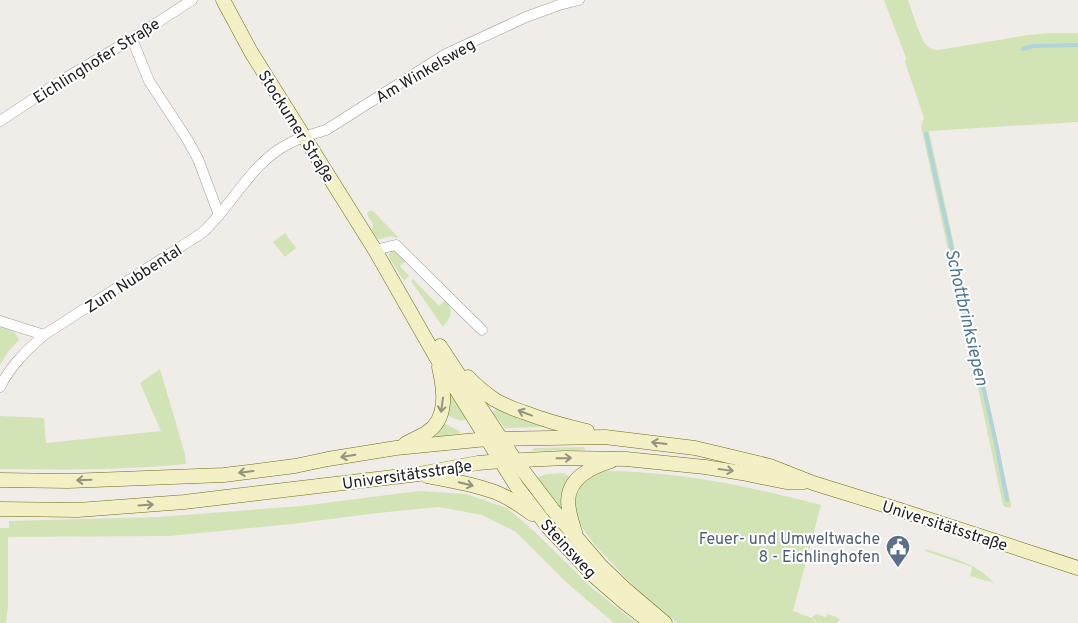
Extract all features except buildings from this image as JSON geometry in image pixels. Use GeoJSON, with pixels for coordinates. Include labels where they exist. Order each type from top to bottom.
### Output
{"type":"FeatureCollection","features":[{"type":"Feature","properties":{"kind":"main road","name":"Stockumer Straße"},"geometry":{"type":"LineString","coordinates":[[223,0],[251,52],[303,137],[440,354],[494,439],[515,460]]}},
{"type":"Feature","properties":{"kind":"main road"},"geometry":{"type":"LineString","coordinates":[[440,354],[496,401],[542,419],[605,437]]}},
{"type":"Feature","properties":{"kind":"main road","name":"Universitätsstraße"},"geometry":{"type":"LineString","coordinates":[[396,448],[428,432],[440,416],[443,391],[440,354]]}},
{"type":"Feature","properties":{"kind":"main road","name":"Universitätsstraße"},"geometry":{"type":"LineString","coordinates":[[5,481],[68,481],[224,475],[295,466],[396,448],[494,439],[605,437],[695,448],[770,466],[813,483],[1078,568]]}},
{"type":"Feature","properties":{"kind":"main road","name":"Stockumer Straße"},"geometry":{"type":"LineString","coordinates":[[494,439],[501,461]]}},
{"type":"Feature","properties":{"kind":"main road","name":"Universitätsstraße"},"geometry":{"type":"LineString","coordinates":[[5,509],[78,510],[184,502],[419,474],[478,463],[583,457],[626,459],[733,471],[786,482],[813,483]]}},
{"type":"Feature","properties":{"kind":"main road"},"geometry":{"type":"LineString","coordinates":[[577,538],[568,506],[568,496],[573,484],[578,478],[593,468],[608,462],[626,459]]}},
{"type":"Feature","properties":{"kind":"main road","name":"Steinsweg"},"geometry":{"type":"LineString","coordinates":[[515,460],[592,557],[625,590],[665,623]]}},
{"type":"Feature","properties":{"kind":"main road","name":"Steinsweg"},"geometry":{"type":"LineString","coordinates":[[501,461],[517,487],[548,527],[593,575],[651,623]]}},
{"type":"Feature","properties":{"kind":"main road"},"geometry":{"type":"LineString","coordinates":[[419,474],[471,485],[497,493],[519,505],[548,527]]}},
{"type":"Feature","properties":{"kind":"street","name":"Eichlinghofer Straße"},"geometry":{"type":"LineString","coordinates":[[0,120],[62,80],[132,40],[192,0]]}},
{"type":"Feature","properties":{"kind":"street","name":"Am Winkelsweg"},"geometry":{"type":"LineString","coordinates":[[303,137],[326,130],[446,54],[526,17],[579,0]]}},
{"type":"Feature","properties":{"kind":"street"},"geometry":{"type":"LineString","coordinates":[[132,40],[148,81],[187,139],[198,159],[219,215]]}},
{"type":"Feature","properties":{"kind":"street","name":"Zum Nubbental"},"geometry":{"type":"LineString","coordinates":[[0,387],[15,363],[44,335],[197,237],[209,227],[264,161],[289,143],[303,137]]}},
{"type":"Feature","properties":{"kind":"street"},"geometry":{"type":"LineString","coordinates":[[374,250],[396,245],[482,330]]}},
{"type":"Feature","properties":{"kind":"street"},"geometry":{"type":"LineString","coordinates":[[0,321],[44,335]]}},
{"type":"Feature","properties":{"kind":"green space"},"geometry":{"type":"Polygon","coordinates":[[[884,0],[908,0],[923,40],[930,48],[935,50],[1028,35],[1078,33],[1078,122],[929,131],[1011,504],[1009,508],[1003,505],[921,126],[924,118],[905,62],[906,58],[884,0]]]}},
{"type":"Feature","properties":{"kind":"green space"},"geometry":{"type":"Polygon","coordinates":[[[372,210],[398,237],[376,238],[372,231],[373,224],[367,215],[372,210]]]}},
{"type":"Feature","properties":{"kind":"green space"},"geometry":{"type":"Polygon","coordinates":[[[285,233],[296,248],[285,257],[273,242],[285,233]]]}},
{"type":"Feature","properties":{"kind":"green space"},"geometry":{"type":"Polygon","coordinates":[[[393,250],[406,260],[400,266],[409,276],[404,281],[390,259],[390,252],[393,250]]]}},
{"type":"Feature","properties":{"kind":"green space"},"geometry":{"type":"Polygon","coordinates":[[[413,279],[439,306],[446,300],[451,314],[443,327],[411,281],[413,279]]]}},
{"type":"Feature","properties":{"kind":"green space"},"geometry":{"type":"Polygon","coordinates":[[[0,326],[14,332],[19,340],[0,365],[0,326]]]}},
{"type":"Feature","properties":{"kind":"green space"},"geometry":{"type":"Polygon","coordinates":[[[160,369],[185,454],[186,464],[93,469],[0,469],[0,416],[44,418],[46,443],[161,431],[140,383],[160,369]]]}},
{"type":"Feature","properties":{"kind":"green space"},"geometry":{"type":"Polygon","coordinates":[[[451,395],[466,419],[461,421],[446,415],[449,396],[451,395]]]}},
{"type":"Feature","properties":{"kind":"green space"},"geometry":{"type":"Polygon","coordinates":[[[497,407],[518,418],[542,425],[543,427],[505,428],[493,413],[497,407]]]}},
{"type":"Feature","properties":{"kind":"green space"},"geometry":{"type":"Polygon","coordinates":[[[443,423],[461,433],[429,439],[443,423]]]}},
{"type":"Feature","properties":{"kind":"green space"},"geometry":{"type":"Polygon","coordinates":[[[584,447],[584,450],[533,450],[534,448],[584,447]]]}},
{"type":"Feature","properties":{"kind":"green space"},"geometry":{"type":"Polygon","coordinates":[[[603,471],[658,474],[713,481],[821,505],[793,611],[812,618],[816,623],[677,623],[638,591],[594,544],[577,517],[575,503],[577,492],[583,482],[593,474],[603,471]]]}},
{"type":"Feature","properties":{"kind":"green space"},"geometry":{"type":"Polygon","coordinates":[[[563,473],[571,478],[562,510],[537,478],[546,474],[563,473]]]}},
{"type":"Feature","properties":{"kind":"green space"},"geometry":{"type":"Polygon","coordinates":[[[419,491],[466,494],[507,508],[535,532],[592,588],[636,623],[614,623],[567,583],[516,532],[482,515],[439,507],[170,536],[8,537],[8,605],[6,623],[0,623],[0,528],[9,528],[9,521],[157,517],[301,506],[419,491]]]}},
{"type":"Feature","properties":{"kind":"green space"},"geometry":{"type":"Polygon","coordinates":[[[926,549],[954,558],[980,570],[994,583],[970,576],[972,567],[925,551],[926,549]]]}},
{"type":"Feature","properties":{"kind":"green space"},"geometry":{"type":"Polygon","coordinates":[[[816,614],[826,617],[827,614],[840,620],[836,623],[817,623],[812,617],[816,614]]]}},
{"type":"Feature","properties":{"kind":"waterway","name":"Schottbrinksiepen"},"geometry":{"type":"LineString","coordinates":[[1023,49],[1032,46],[1078,45]]}},
{"type":"Feature","properties":{"kind":"waterway","name":"Schottbrinksiepen"},"geometry":{"type":"LineString","coordinates":[[926,134],[996,443],[1007,500]]}},
{"type":"Feature","properties":{"kind":"place","name":"Feuer- und Umweltwache 8 - Eichlinghofen"},"geometry":{"type":"Point","coordinates":[898,568]}}]}
